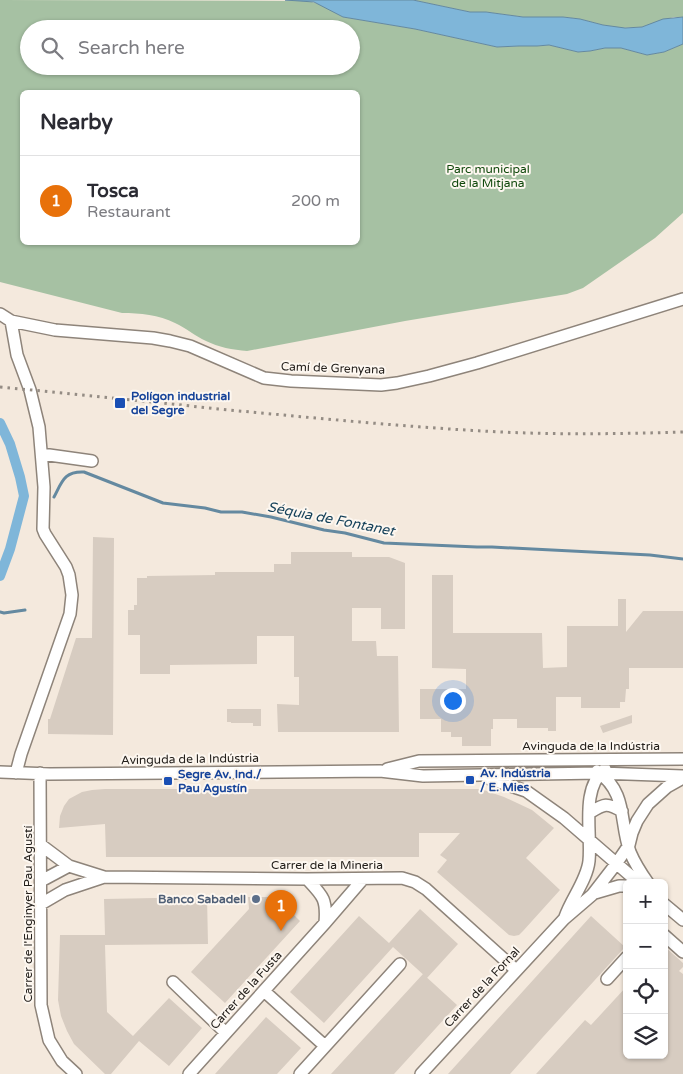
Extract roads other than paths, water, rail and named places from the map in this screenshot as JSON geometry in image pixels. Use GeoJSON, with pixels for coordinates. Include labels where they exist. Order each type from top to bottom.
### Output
{"type":"FeatureCollection","features":[{"type":"Feature","properties":{"kind":"street","name":"Camí de Grenyana"},"geometry":{"type":"LineString","coordinates":[[11,321],[55,330],[153,338],[190,346],[264,378],[380,385],[397,384],[477,363],[683,298]]}},
{"type":"Feature","properties":{"kind":"street"},"geometry":{"type":"LineString","coordinates":[[0,314],[11,321],[17,354],[37,415],[44,487],[43,529],[66,567],[72,595],[70,614],[16,773]]}},
{"type":"Feature","properties":{"kind":"street"},"geometry":{"type":"LineString","coordinates":[[42,454],[92,461]]}},
{"type":"Feature","properties":{"kind":"street"},"geometry":{"type":"LineString","coordinates":[[582,759],[600,772],[612,784],[620,800],[630,852],[645,879]]}},
{"type":"Feature","properties":{"kind":"street"},"geometry":{"type":"LineString","coordinates":[[600,772],[617,759]]}},
{"type":"Feature","properties":{"kind":"street","name":"Avinguda de la Indústria"},"geometry":{"type":"LineString","coordinates":[[380,771],[419,761],[683,759]]}},
{"type":"Feature","properties":{"kind":"street","name":"Avinguda de la Indústria"},"geometry":{"type":"LineString","coordinates":[[0,772],[40,774],[380,771],[423,776],[600,772],[683,777]]}},
{"type":"Feature","properties":{"kind":"street","name":"Carrer de la Fornal"},"geometry":{"type":"LineString","coordinates":[[564,919],[569,905],[586,874],[589,861],[591,791],[600,772]]}},
{"type":"Feature","properties":{"kind":"street","name":"Carrer de l'Enginyer Pau Agustí"},"geometry":{"type":"LineString","coordinates":[[40,774],[41,1004],[49,1040],[62,1061],[76,1074]]}},
{"type":"Feature","properties":{"kind":"street"},"geometry":{"type":"LineString","coordinates":[[482,776],[526,791],[564,818],[634,879]]}},
{"type":"Feature","properties":{"kind":"street","name":"Carrer de la Fornal"},"geometry":{"type":"LineString","coordinates":[[421,1074],[564,919],[594,893],[628,845],[637,821],[648,804],[666,787],[683,777]]}},
{"type":"Feature","properties":{"kind":"street"},"geometry":{"type":"LineString","coordinates":[[589,813],[600,806],[611,805],[622,811]]}},
{"type":"Feature","properties":{"kind":"street","name":"Carrer de la Mineria"},"geometry":{"type":"LineString","coordinates":[[41,845],[74,867],[104,877],[402,878],[415,882],[426,889],[516,970]]}},
{"type":"Feature","properties":{"kind":"street"},"geometry":{"type":"LineString","coordinates":[[41,881],[74,867],[80,885]]}},
{"type":"Feature","properties":{"kind":"street","name":"Carrer de la Mineria"},"geometry":{"type":"LineString","coordinates":[[41,904],[65,890],[104,877]]}},
{"type":"Feature","properties":{"kind":"street"},"geometry":{"type":"LineString","coordinates":[[307,879],[324,899],[326,909],[325,923]]}},
{"type":"Feature","properties":{"kind":"street","name":"Carrer de la Fusta"},"geometry":{"type":"LineString","coordinates":[[189,1074],[363,879]]}},
{"type":"Feature","properties":{"kind":"street"},"geometry":{"type":"LineString","coordinates":[[41,881],[65,890]]}},
{"type":"Feature","properties":{"kind":"street"},"geometry":{"type":"LineString","coordinates":[[582,882],[594,893],[623,886]]}},
{"type":"Feature","properties":{"kind":"street"},"geometry":{"type":"LineString","coordinates":[[668,907],[683,920]]}},
{"type":"Feature","properties":{"kind":"street"},"geometry":{"type":"LineString","coordinates":[[668,939],[683,952]]}},
{"type":"Feature","properties":{"kind":"street"},"geometry":{"type":"LineString","coordinates":[[607,979],[623,961]]}},
{"type":"Feature","properties":{"kind":"street"},"geometry":{"type":"LineString","coordinates":[[300,1074],[400,964]]}},
{"type":"Feature","properties":{"kind":"street"},"geometry":{"type":"LineString","coordinates":[[173,982],[226,1033]]}},
{"type":"Feature","properties":{"kind":"street"},"geometry":{"type":"LineString","coordinates":[[264,990],[325,1046]]}},
{"type":"Feature","properties":{"kind":"water"},"geometry":{"type":"Polygon","coordinates":[[[285,0],[413,0],[470,12],[486,12],[523,17],[563,17],[625,28],[642,27],[663,19],[683,17],[683,44],[664,52],[647,55],[621,48],[578,52],[549,45],[497,47],[415,29],[343,17],[314,2],[285,0]]]}},
{"type":"Feature","properties":{"kind":"waterway"},"geometry":{"type":"LineString","coordinates":[[0,423],[10,444],[24,496],[10,549],[0,576]]}},
{"type":"Feature","properties":{"kind":"waterway","name":"Séquia de Fontanet"},"geometry":{"type":"LineString","coordinates":[[54,497],[64,478],[72,473],[84,472],[163,503],[271,517],[384,543],[650,555],[683,559]]}},
{"type":"Feature","properties":{"kind":"waterway","name":"Séquia de Fontanet"},"geometry":{"type":"LineString","coordinates":[[0,612],[25,610]]}},
{"type":"Feature","properties":{"kind":"railway"},"geometry":{"type":"LineString","coordinates":[[0,387],[218,409],[449,429],[557,434],[683,432]]}},
{"type":"Feature","properties":{"kind":"place","name":"Polígon industrial del Segre"},"geometry":{"type":"Point","coordinates":[120,403]}},
{"type":"Feature","properties":{"kind":"place","name":"Av. Indústria / E. Mies"},"geometry":{"type":"Point","coordinates":[470,780]}},
{"type":"Feature","properties":{"kind":"place","name":"Segre Av. Ind./ Pau Agustín"},"geometry":{"type":"Point","coordinates":[168,781]}},
{"type":"Feature","properties":{"kind":"place","name":"Banco Sabadell"},"geometry":{"type":"Point","coordinates":[256,899]}},
{"type":"Feature","properties":{"kind":"place","name":"Tosca"},"geometry":{"type":"Point","coordinates":[281,931]}},
{"type":"Feature","properties":{"kind":"park label","name":"Parc municipal de la Mitjana"},"geometry":{"type":"Point","coordinates":[488,176]}}]}
